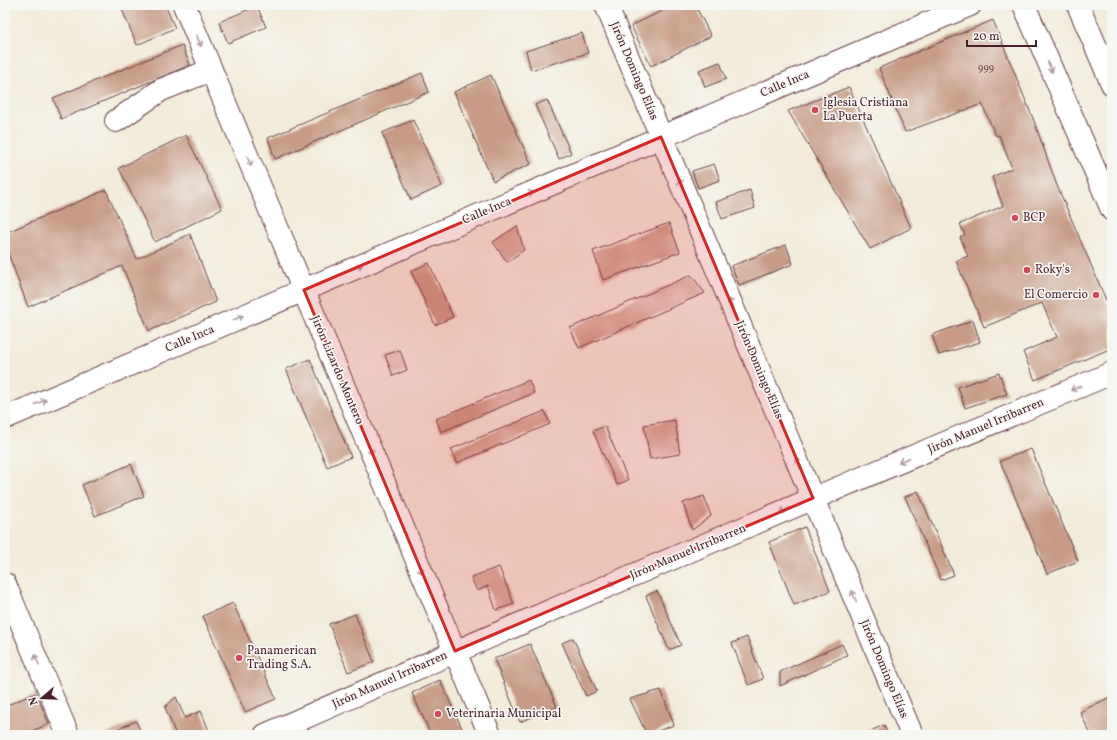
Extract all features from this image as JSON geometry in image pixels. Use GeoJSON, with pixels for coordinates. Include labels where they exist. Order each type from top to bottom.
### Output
{"type":"FeatureCollection","features":[{"type":"Feature","properties":{"kind":"street","name":"Jirón Lizardo Montero"},"geometry":{"type":"LineString","coordinates":[[184,5],[490,735]]}},
{"type":"Feature","properties":{"kind":"street","name":"Jirón Domingo Elías"},"geometry":{"type":"LineString","coordinates":[[606,5],[912,735]]}},
{"type":"Feature","properties":{"kind":"street","name":"Calle Inca"},"geometry":{"type":"LineString","coordinates":[[5,418],[970,5]]}},
{"type":"Feature","properties":{"kind":"street"},"geometry":{"type":"LineString","coordinates":[[1024,5],[1112,210]]}},
{"type":"Feature","properties":{"kind":"street"},"geometry":{"type":"LineString","coordinates":[[1078,5],[1112,84]]}},
{"type":"Feature","properties":{"kind":"street"},"geometry":{"type":"LineString","coordinates":[[116,121],[161,90],[211,70]]}},
{"type":"Feature","properties":{"kind":"street","name":"Jirón Manuel Irribarren"},"geometry":{"type":"LineString","coordinates":[[265,735],[455,651],[813,498],[1112,373]]}},
{"type":"Feature","properties":{"kind":"street"},"geometry":{"type":"LineString","coordinates":[[5,584],[68,735]]}},
{"type":"Feature","properties":{"kind":"highlighted area"},"geometry":{"type":"Polygon","coordinates":[[[661,137],[813,498],[455,651],[304,290],[661,137]]]}},
{"type":"Feature","properties":{"kind":"building"},"geometry":{"type":"Polygon","coordinates":[[[120,5],[165,5],[175,28],[137,45],[120,5]]]}},
{"type":"Feature","properties":{"kind":"building"},"geometry":{"type":"Polygon","coordinates":[[[674,5],[695,5],[711,36],[651,66],[631,26],[674,5]]]}},
{"type":"Feature","properties":{"kind":"building"},"geometry":{"type":"Polygon","coordinates":[[[257,6],[266,27],[228,43],[219,22],[257,6]]]}},
{"type":"Feature","properties":{"kind":"building"},"geometry":{"type":"Polygon","coordinates":[[[993,20],[1034,121],[1056,183],[1112,314],[1112,348],[1035,380],[1023,352],[1057,337],[1042,303],[984,327],[956,261],[968,256],[960,237],[965,235],[960,224],[1003,206],[992,177],[1012,168],[999,135],[996,136],[982,104],[905,132],[879,68],[993,20]]]}},
{"type":"Feature","properties":{"kind":"building"},"geometry":{"type":"Polygon","coordinates":[[[582,33],[588,53],[531,70],[526,51],[582,33]]]}},
{"type":"Feature","properties":{"kind":"building"},"geometry":{"type":"Polygon","coordinates":[[[182,45],[190,65],[61,119],[53,98],[182,45]]]}},
{"type":"Feature","properties":{"kind":"building"},"geometry":{"type":"Polygon","coordinates":[[[720,62],[726,79],[705,87],[699,70],[720,62]]]}},
{"type":"Feature","properties":{"kind":"building"},"geometry":{"type":"Polygon","coordinates":[[[422,73],[429,92],[275,159],[268,138],[422,73]]]}},
{"type":"Feature","properties":{"kind":"building"},"geometry":{"type":"Polygon","coordinates":[[[491,75],[531,164],[493,181],[454,92],[491,75]]]}},
{"type":"Feature","properties":{"kind":"building"},"geometry":{"type":"Polygon","coordinates":[[[849,87],[911,228],[870,249],[788,111],[849,87]]]}},
{"type":"Feature","properties":{"kind":"building"},"geometry":{"type":"Polygon","coordinates":[[[547,100],[571,153],[559,159],[535,105],[547,100]]]}},
{"type":"Feature","properties":{"kind":"building"},"geometry":{"type":"Polygon","coordinates":[[[413,120],[442,186],[411,200],[382,133],[413,120]]]}},
{"type":"Feature","properties":{"kind":"building"},"geometry":{"type":"Polygon","coordinates":[[[186,135],[222,209],[155,242],[119,168],[186,135]]]}},
{"type":"Feature","properties":{"kind":"building"},"geometry":{"type":"Polygon","coordinates":[[[714,164],[720,180],[698,188],[692,171],[714,164]]]}},
{"type":"Feature","properties":{"kind":"building"},"geometry":{"type":"Polygon","coordinates":[[[106,190],[137,259],[190,234],[216,302],[149,331],[122,266],[28,307],[5,245],[5,233],[106,190]]]}},
{"type":"Feature","properties":{"kind":"building"},"geometry":{"type":"Polygon","coordinates":[[[750,190],[755,208],[722,219],[716,202],[750,190]]]}},
{"type":"Feature","properties":{"kind":"building"},"geometry":{"type":"Polygon","coordinates":[[[669,223],[680,252],[603,280],[593,251],[669,223]]]}},
{"type":"Feature","properties":{"kind":"building"},"geometry":{"type":"Polygon","coordinates":[[[517,226],[524,250],[507,262],[493,242],[517,226]]]}},
{"type":"Feature","properties":{"kind":"building"},"geometry":{"type":"Polygon","coordinates":[[[786,245],[793,264],[739,285],[731,266],[786,245]]]}},
{"type":"Feature","properties":{"kind":"building"},"geometry":{"type":"Polygon","coordinates":[[[429,263],[453,317],[435,325],[411,271],[429,263]]]}},
{"type":"Feature","properties":{"kind":"building"},"geometry":{"type":"Polygon","coordinates":[[[691,275],[705,293],[579,348],[570,328],[691,275]]]}},
{"type":"Feature","properties":{"kind":"building"},"geometry":{"type":"Polygon","coordinates":[[[973,320],[980,342],[939,355],[932,335],[973,320]]]}},
{"type":"Feature","properties":{"kind":"building"},"geometry":{"type":"Polygon","coordinates":[[[400,350],[407,370],[393,376],[385,355],[400,350]]]}},
{"type":"Feature","properties":{"kind":"building"},"geometry":{"type":"Polygon","coordinates":[[[310,359],[351,457],[327,467],[286,369],[310,359]]]}},
{"type":"Feature","properties":{"kind":"building"},"geometry":{"type":"Polygon","coordinates":[[[999,373],[1007,394],[965,408],[958,387],[999,373]]]}},
{"type":"Feature","properties":{"kind":"building"},"geometry":{"type":"Polygon","coordinates":[[[529,380],[534,393],[441,432],[436,419],[529,380]]]}},
{"type":"Feature","properties":{"kind":"building"},"geometry":{"type":"Polygon","coordinates":[[[545,411],[550,424],[457,463],[451,449],[545,411]]]}},
{"type":"Feature","properties":{"kind":"building"},"geometry":{"type":"Polygon","coordinates":[[[675,420],[680,454],[650,459],[644,425],[675,420]]]}},
{"type":"Feature","properties":{"kind":"building"},"geometry":{"type":"Polygon","coordinates":[[[605,426],[628,480],[617,485],[593,431],[605,426]]]}},
{"type":"Feature","properties":{"kind":"building"},"geometry":{"type":"Polygon","coordinates":[[[1031,449],[1078,561],[1047,574],[1000,461],[1031,449]]]}},
{"type":"Feature","properties":{"kind":"building"},"geometry":{"type":"Polygon","coordinates":[[[131,464],[144,496],[95,516],[82,485],[131,464]]]}},
{"type":"Feature","properties":{"kind":"building"},"geometry":{"type":"Polygon","coordinates":[[[918,491],[954,575],[941,580],[905,497],[918,491]]]}},
{"type":"Feature","properties":{"kind":"building"},"geometry":{"type":"Polygon","coordinates":[[[704,496],[711,516],[692,530],[683,503],[704,496]]]}},
{"type":"Feature","properties":{"kind":"building"},"geometry":{"type":"Polygon","coordinates":[[[805,527],[830,591],[794,605],[769,542],[805,527]]]}},
{"type":"Feature","properties":{"kind":"building"},"geometry":{"type":"Polygon","coordinates":[[[499,567],[514,604],[496,610],[488,586],[477,591],[471,577],[499,567]]]}},
{"type":"Feature","properties":{"kind":"building"},"geometry":{"type":"Polygon","coordinates":[[[657,591],[681,645],[669,650],[646,596],[657,591]]]}},
{"type":"Feature","properties":{"kind":"building","name":"Panamerican Trading S.A."},"geometry":{"type":"Polygon","coordinates":[[[233,603],[276,699],[245,712],[203,616],[233,603]]]}},
{"type":"Feature","properties":{"kind":"building"},"geometry":{"type":"Polygon","coordinates":[[[355,614],[374,662],[348,672],[329,624],[355,614]]]}},
{"type":"Feature","properties":{"kind":"building"},"geometry":{"type":"Polygon","coordinates":[[[747,637],[763,679],[748,685],[732,643],[747,637]]]}},
{"type":"Feature","properties":{"kind":"building"},"geometry":{"type":"Polygon","coordinates":[[[573,638],[597,691],[586,696],[562,643],[573,638]]]}},
{"type":"Feature","properties":{"kind":"building"},"geometry":{"type":"Polygon","coordinates":[[[530,644],[557,707],[520,722],[494,659],[530,644]]]}},
{"type":"Feature","properties":{"kind":"building"},"geometry":{"type":"Polygon","coordinates":[[[842,644],[847,655],[780,686],[780,672],[842,644]]]}},
{"type":"Feature","properties":{"kind":"building","name":"Veterinaria Municipal"},"geometry":{"type":"Polygon","coordinates":[[[440,680],[465,735],[431,735],[412,693],[440,680]]]}},
{"type":"Feature","properties":{"kind":"building"},"geometry":{"type":"Polygon","coordinates":[[[661,690],[674,725],[647,735],[630,699],[661,690]]]}},
{"type":"Feature","properties":{"kind":"building"},"geometry":{"type":"Polygon","coordinates":[[[36,693],[49,724],[22,735],[5,735],[5,706],[36,693]]]}},
{"type":"Feature","properties":{"kind":"building"},"geometry":{"type":"Polygon","coordinates":[[[1112,696],[1112,735],[1091,735],[1080,712],[1112,696]]]}},
{"type":"Feature","properties":{"kind":"building"},"geometry":{"type":"Polygon","coordinates":[[[176,697],[185,718],[201,711],[209,731],[199,735],[176,735],[165,707],[176,697]]]}},
{"type":"Feature","properties":{"kind":"building"},"geometry":{"type":"Polygon","coordinates":[[[136,721],[142,735],[104,735],[136,721]]]}},
{"type":"Feature","properties":{"kind":"building"},"geometry":{"type":"Polygon","coordinates":[[[884,725],[888,735],[861,735],[884,725]]]}},
{"type":"Feature","properties":{"kind":"place","name":"Iglesia Cristiana La Puerta"},"geometry":{"type":"Point","coordinates":[815,110]}},
{"type":"Feature","properties":{"kind":"place","name":"BCP"},"geometry":{"type":"Point","coordinates":[1015,218]}},
{"type":"Feature","properties":{"kind":"place","name":"Roky's"},"geometry":{"type":"Point","coordinates":[1027,270]}},
{"type":"Feature","properties":{"kind":"place","name":"El Comercio"},"geometry":{"type":"Point","coordinates":[1096,295]}},
{"type":"Feature","properties":{"kind":"place","name":"Panamerican Trading S.A."},"geometry":{"type":"Point","coordinates":[239,658]}},
{"type":"Feature","properties":{"kind":"place","name":"Veterinaria Municipal"},"geometry":{"type":"Point","coordinates":[438,714]}}]}
